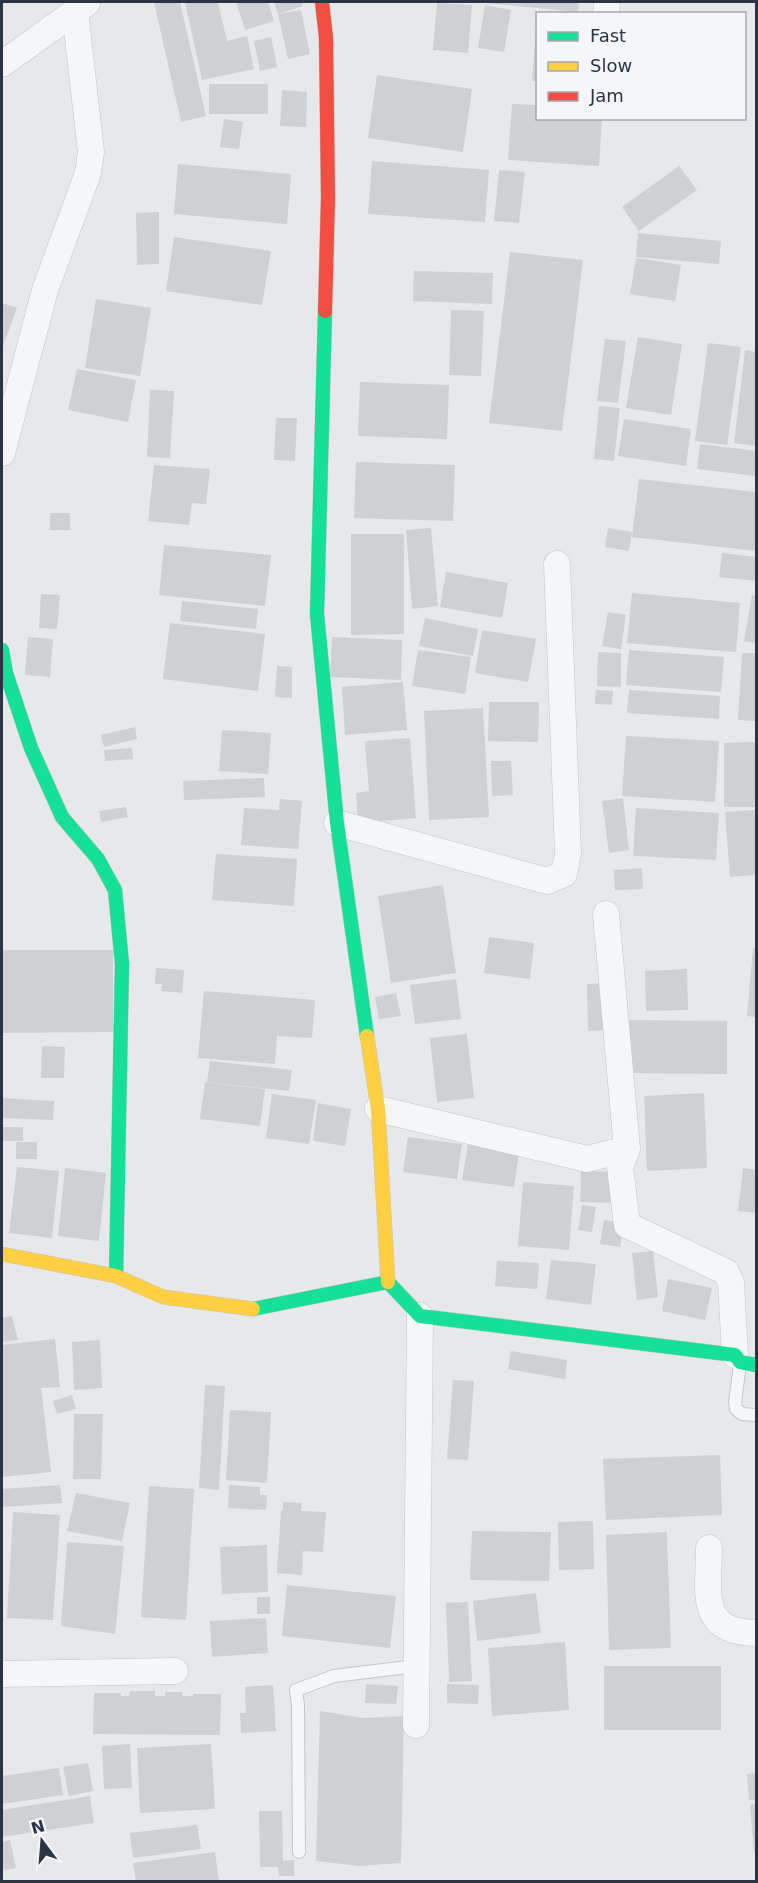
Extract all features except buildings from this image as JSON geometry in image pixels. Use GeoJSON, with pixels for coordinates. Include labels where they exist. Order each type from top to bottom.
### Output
{"type":"FeatureCollection","features":[{"type":"Feature","properties":{"kind":"street"},"geometry":{"type":"LineString","coordinates":[[322,2],[326,38],[328,197],[317,614],[337,823],[378,1109],[388,1281],[420,1316],[744,1361],[731,1283],[726,1272],[637,1232],[627,1225],[620,1167],[627,1149],[606,914]]}},
{"type":"Feature","properties":{"kind":"street"},"geometry":{"type":"LineString","coordinates":[[2,64],[82,6]]}},
{"type":"Feature","properties":{"kind":"street"},"geometry":{"type":"LineString","coordinates":[[2,453],[45,290],[88,173],[91,152],[82,6]]}},
{"type":"Feature","properties":{"kind":"street"},"geometry":{"type":"LineString","coordinates":[[337,823],[547,881],[564,874],[568,853],[556,564]]}},
{"type":"Feature","properties":{"kind":"street"},"geometry":{"type":"LineString","coordinates":[[2,650],[6,673],[31,748],[62,817],[98,859],[115,890],[122,964],[116,1276]]}},
{"type":"Feature","properties":{"kind":"street"},"geometry":{"type":"LineString","coordinates":[[378,1109],[587,1159],[627,1149]]}},
{"type":"Feature","properties":{"kind":"street"},"geometry":{"type":"LineString","coordinates":[[2,1254],[116,1276],[163,1298],[257,1310],[388,1281]]}},
{"type":"Feature","properties":{"kind":"street"},"geometry":{"type":"LineString","coordinates":[[416,1725],[420,1316]]}},
{"type":"Feature","properties":{"kind":"street"},"geometry":{"type":"LineString","coordinates":[[709,1548],[709,1605],[714,1617],[726,1629],[756,1633]]}},
{"type":"Feature","properties":{"kind":"street"},"geometry":{"type":"LineString","coordinates":[[2,1674],[175,1671]]}},
{"type":"Feature","properties":{"kind":"lane"},"geometry":{"type":"LineString","coordinates":[[744,1361],[735,1402],[736,1409],[742,1414],[756,1416]]}},
{"type":"Feature","properties":{"kind":"lane"},"geometry":{"type":"LineString","coordinates":[[299,1852],[296,1690],[334,1676],[416,1666]]}},
{"type":"Feature","properties":{"kind":"traffic: fast"},"geometry":{"type":"LineString","coordinates":[[325,311],[317,614],[337,823],[367,1036]]}},
{"type":"Feature","properties":{"kind":"traffic: fast"},"geometry":{"type":"LineString","coordinates":[[2,650],[6,673],[31,748],[62,817],[98,859],[115,890],[122,964],[116,1276]]}},
{"type":"Feature","properties":{"kind":"traffic: fast"},"geometry":{"type":"LineString","coordinates":[[253,1309],[388,1282],[420,1316],[735,1355],[740,1362],[756,1365]]}},
{"type":"Feature","properties":{"kind":"traffic: slow"},"geometry":{"type":"LineString","coordinates":[[367,1036],[378,1109],[388,1282]]}},
{"type":"Feature","properties":{"kind":"traffic: slow"},"geometry":{"type":"LineString","coordinates":[[2,1254],[116,1276],[163,1297],[253,1309]]}},
{"type":"Feature","properties":{"kind":"traffic: jam"},"geometry":{"type":"LineString","coordinates":[[322,2],[326,38],[328,197],[325,311]]}}]}
